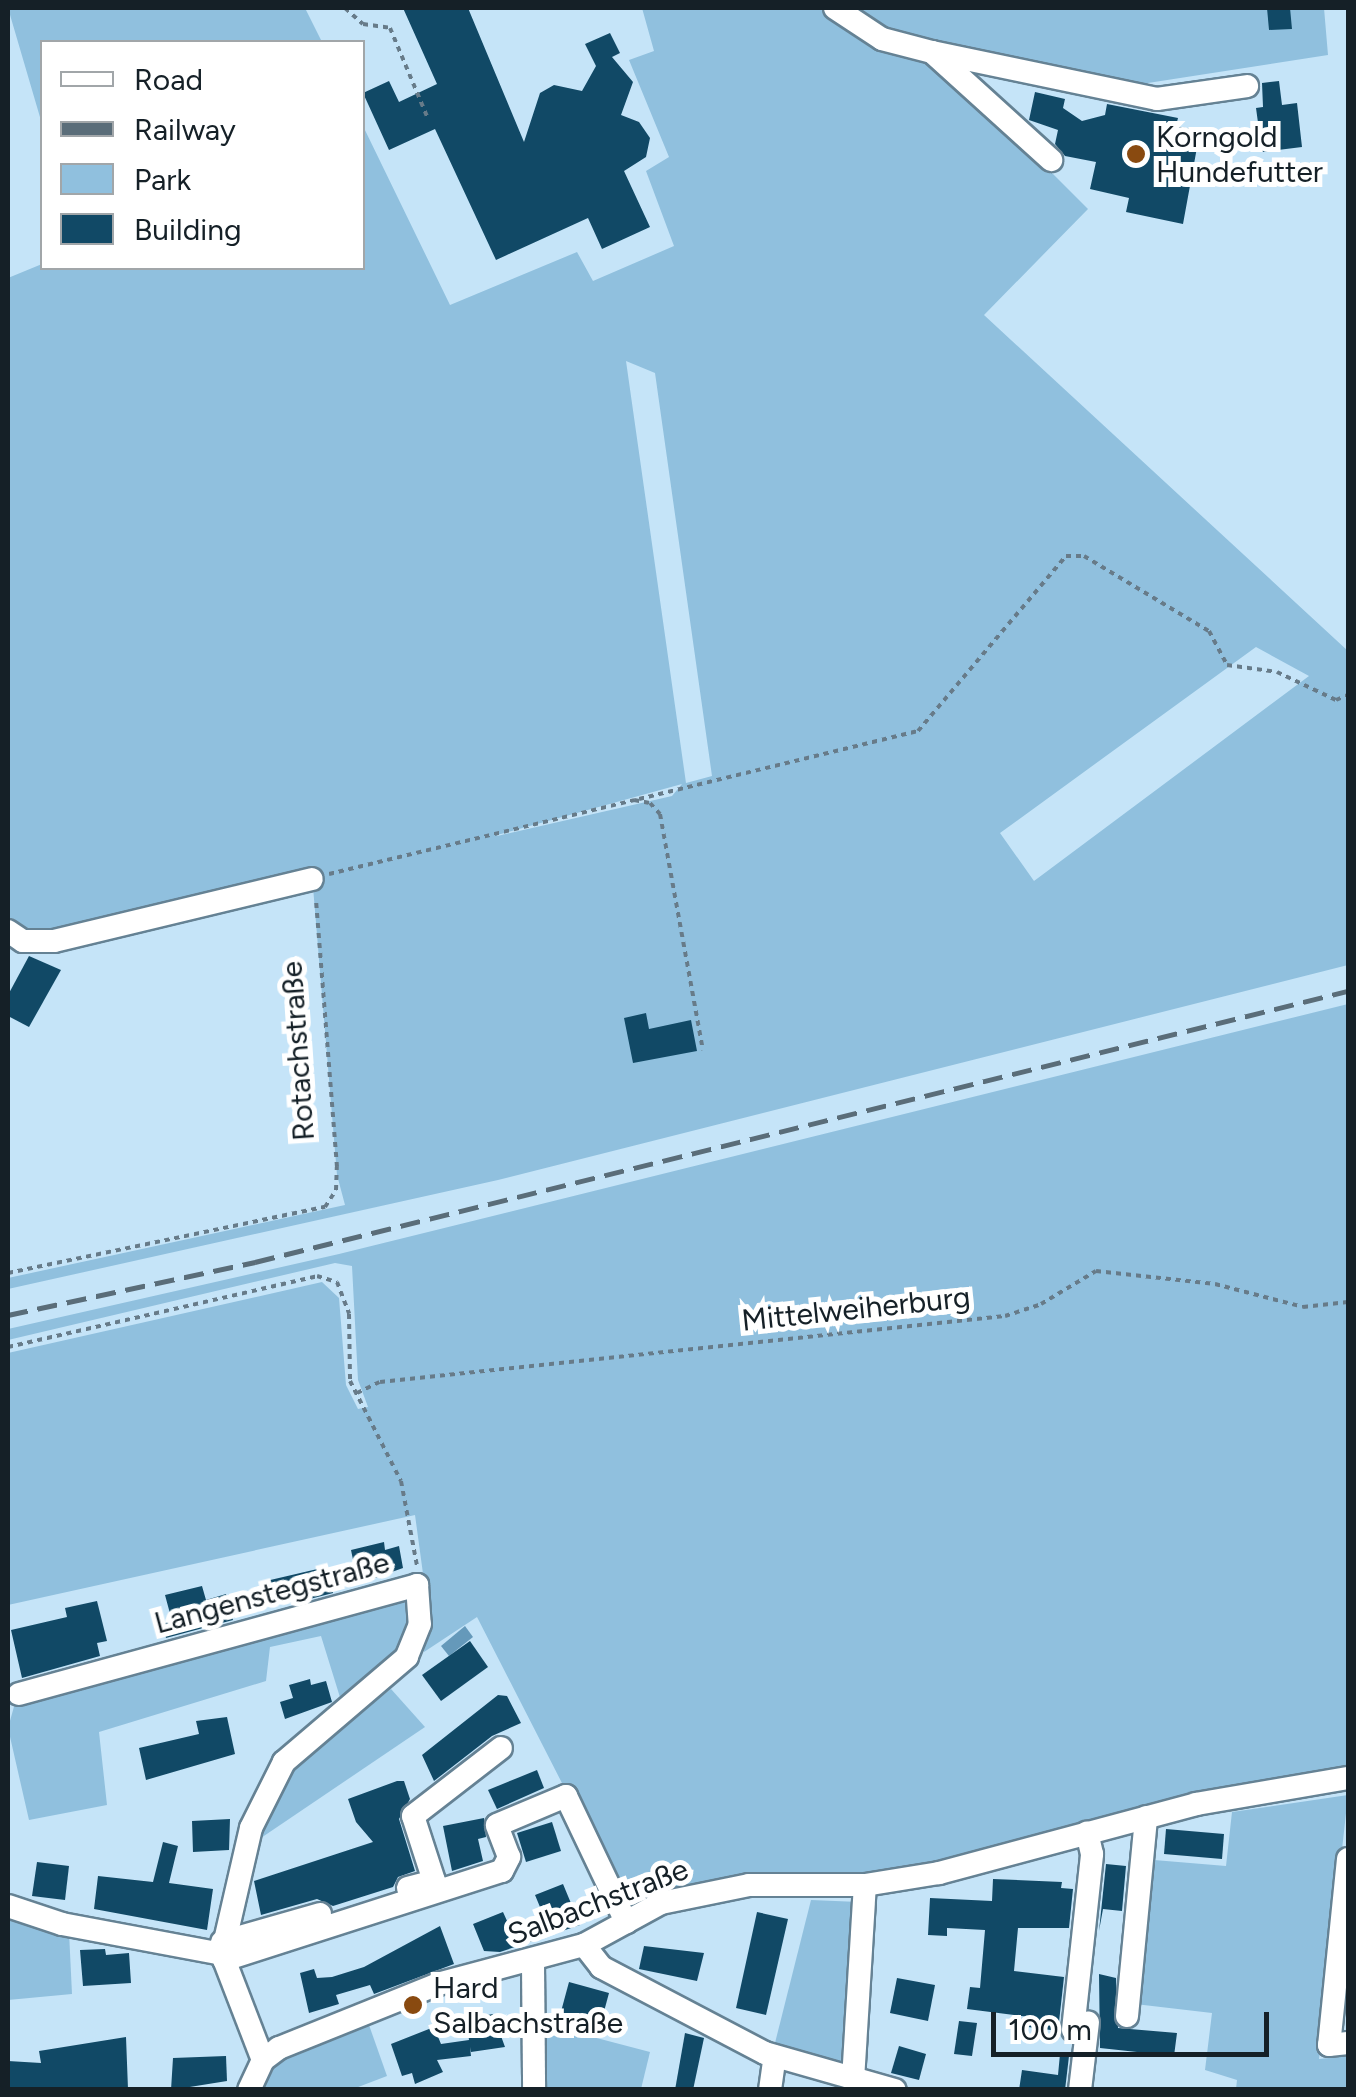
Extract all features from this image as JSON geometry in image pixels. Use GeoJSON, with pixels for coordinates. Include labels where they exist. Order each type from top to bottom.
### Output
{"type":"FeatureCollection","features":[{"type":"Feature","properties":{"kind":"street"},"geometry":{"type":"LineString","coordinates":[[835,8],[882,38],[1157,99],[1247,86]]}},
{"type":"Feature","properties":{"kind":"street"},"geometry":{"type":"LineString","coordinates":[[932,52],[1051,160]]}},
{"type":"Feature","properties":{"kind":"street"},"geometry":{"type":"LineString","coordinates":[[8,930],[22,942],[54,941],[312,879]]}},
{"type":"Feature","properties":{"kind":"street","name":"Langenstegstraße"},"geometry":{"type":"LineString","coordinates":[[18,1694],[417,1584],[420,1624],[407,1657],[284,1762],[268,1785],[223,1952]]}},
{"type":"Feature","properties":{"kind":"street"},"geometry":{"type":"LineString","coordinates":[[223,1952],[434,1881],[412,1816],[501,1748]]}},
{"type":"Feature","properties":{"kind":"street","name":"Salbachstraße"},"geometry":{"type":"LineString","coordinates":[[263,2060],[279,2048],[438,1984],[534,1963],[584,1945],[661,1903],[735,1887],[865,1885],[939,1873],[1146,1818],[1348,1778]]}},
{"type":"Feature","properties":{"kind":"street"},"geometry":{"type":"LineString","coordinates":[[8,1906],[62,1924],[223,1952],[502,1872],[509,1857],[497,1825],[566,1796],[626,1922]]}},
{"type":"Feature","properties":{"kind":"street"},"geometry":{"type":"LineString","coordinates":[[1128,2016],[1146,1818]]}},
{"type":"Feature","properties":{"kind":"street"},"geometry":{"type":"LineString","coordinates":[[1080,2090],[1080,2026],[1092,1854],[1087,1833]]}},
{"type":"Feature","properties":{"kind":"street"},"geometry":{"type":"LineString","coordinates":[[1339,2044],[1348,1858]]}},
{"type":"Feature","properties":{"kind":"street"},"geometry":{"type":"LineString","coordinates":[[863,2084],[865,1885]]}},
{"type":"Feature","properties":{"kind":"street"},"geometry":{"type":"LineString","coordinates":[[584,1945],[601,1967],[707,2015],[774,2056],[895,2090]]}},
{"type":"Feature","properties":{"kind":"street"},"geometry":{"type":"LineString","coordinates":[[223,1952],[263,2060],[248,2090]]}},
{"type":"Feature","properties":{"kind":"street"},"geometry":{"type":"LineString","coordinates":[[534,1963],[534,2090]]}},
{"type":"Feature","properties":{"kind":"street"},"geometry":{"type":"LineString","coordinates":[[770,2090],[774,2056]]}},
{"type":"Feature","properties":{"kind":"path"},"geometry":{"type":"LineString","coordinates":[[346,8],[363,24],[390,28],[428,118]]}},
{"type":"Feature","properties":{"kind":"path"},"geometry":{"type":"LineString","coordinates":[[312,879],[918,731],[1066,556],[1084,556],[1208,631],[1226,665],[1277,672],[1336,700],[1348,695]]}},
{"type":"Feature","properties":{"kind":"path"},"geometry":{"type":"LineString","coordinates":[[634,800],[650,802],[660,814],[703,1050]]}},
{"type":"Feature","properties":{"kind":"path","name":"Rotachstraße"},"geometry":{"type":"LineString","coordinates":[[8,1274],[325,1207],[336,1190],[337,1167],[312,879]]}},
{"type":"Feature","properties":{"kind":"path","name":"Mittelweiherburg"},"geometry":{"type":"LineString","coordinates":[[357,1393],[380,1382],[1005,1316],[1041,1304],[1096,1270],[1215,1284],[1304,1306],[1348,1302]]}},
{"type":"Feature","properties":{"kind":"path"},"geometry":{"type":"LineString","coordinates":[[8,1347],[328,1277],[346,1294],[350,1381],[402,1481],[412,1517],[417,1584]]}},
{"type":"Feature","properties":{"kind":"green space"},"geometry":{"type":"Polygon","coordinates":[[[8,8],[305,8],[321,40],[40,40],[40,117],[8,8]]]}},
{"type":"Feature","properties":{"kind":"green space"},"geometry":{"type":"Polygon","coordinates":[[[642,8],[1324,8],[1328,55],[1135,85],[953,47],[990,111],[1088,209],[984,315],[1348,651],[1348,965],[498,1180],[8,1289],[8,1278],[345,1205],[337,1175],[313,887],[8,944],[8,278],[40,265],[40,270],[365,270],[365,130],[450,305],[577,252],[593,281],[674,246],[646,171],[669,157],[629,60],[654,51],[642,8]],[[626,361],[686,783],[712,776],[655,373],[626,361]],[[1256,647],[1000,833],[1034,881],[1309,676],[1256,647]],[[682,784],[497,835],[497,836],[672,796],[682,784]]]}},
{"type":"Feature","properties":{"kind":"green space"},"geometry":{"type":"Polygon","coordinates":[[[1348,1004],[1348,1772],[876,1876],[628,1912],[477,1617],[424,1652],[427,1603],[415,1515],[8,1605],[8,1353],[322,1282],[339,1298],[346,1385],[358,1409],[368,1407],[358,1380],[352,1266],[335,1263],[8,1340],[8,1329],[339,1254],[1348,1004]]]}},
{"type":"Feature","properties":{"kind":"green space"},"geometry":{"type":"Polygon","coordinates":[[[408,1596],[413,1605],[402,1651],[343,1707],[321,1636],[270,1647],[266,1681],[99,1732],[107,1805],[29,1820],[8,1728],[15,1703],[408,1596]]]}},
{"type":"Feature","properties":{"kind":"green space"},"geometry":{"type":"Polygon","coordinates":[[[391,1689],[425,1727],[255,1842],[279,1776],[391,1689]]]}},
{"type":"Feature","properties":{"kind":"green space"},"geometry":{"type":"Polygon","coordinates":[[[1348,1795],[1319,2059],[1348,2056],[1348,2089],[1236,2089],[1237,2080],[1205,2070],[1212,2013],[1135,2004],[1154,1860],[1226,1866],[1232,1812],[1348,1795]]]}},
{"type":"Feature","properties":{"kind":"green space"},"geometry":{"type":"Polygon","coordinates":[[[811,1900],[859,1902],[849,2069],[774,2047],[811,1900]]]}},
{"type":"Feature","properties":{"kind":"green space"},"geometry":{"type":"Polygon","coordinates":[[[8,1913],[69,1932],[72,1994],[8,2000],[8,1913]]]}},
{"type":"Feature","properties":{"kind":"green space"},"geometry":{"type":"Polygon","coordinates":[[[369,2025],[387,2076],[353,2089],[263,2090],[277,2062],[369,2025]]]}},
{"type":"Feature","properties":{"kind":"green space"},"geometry":{"type":"Polygon","coordinates":[[[547,2025],[650,2052],[641,2089],[542,2090],[547,2025]]]}},
{"type":"Feature","properties":{"kind":"shaded area"},"geometry":{"type":"Polygon","coordinates":[[[465,1626],[473,1637],[449,1656],[441,1646],[465,1626]]]}},
{"type":"Feature","properties":{"kind":"building"},"geometry":{"type":"Polygon","coordinates":[[[403,8],[468,8],[524,142],[540,93],[554,85],[582,91],[596,66],[585,44],[610,33],[620,53],[612,57],[633,82],[621,115],[639,122],[650,138],[646,157],[624,171],[650,227],[602,249],[588,218],[496,260],[435,129],[389,150],[365,97],[365,92],[389,81],[399,102],[437,84],[403,8]]]}},
{"type":"Feature","properties":{"kind":"building"},"geometry":{"type":"Polygon","coordinates":[[[1267,8],[1290,8],[1292,29],[1269,30],[1267,8]]]}},
{"type":"Feature","properties":{"kind":"building"},"geometry":{"type":"Polygon","coordinates":[[[1279,81],[1282,105],[1297,103],[1302,147],[1262,152],[1256,108],[1263,107],[1262,83],[1279,81]]]}},
{"type":"Feature","properties":{"kind":"building"},"geometry":{"type":"Polygon","coordinates":[[[1035,92],[1065,99],[1063,108],[1082,121],[1105,115],[1107,104],[1178,118],[1176,126],[1200,131],[1183,224],[1126,212],[1129,198],[1090,189],[1096,162],[1065,156],[1055,144],[1058,130],[1029,120],[1035,92]]]}},
{"type":"Feature","properties":{"kind":"building"},"geometry":{"type":"Polygon","coordinates":[[[29,956],[61,970],[29,1027],[8,1016],[8,995],[29,956]]]}},
{"type":"Feature","properties":{"kind":"building"},"geometry":{"type":"Polygon","coordinates":[[[646,1013],[649,1029],[691,1020],[697,1051],[633,1063],[624,1018],[646,1013]]]}},
{"type":"Feature","properties":{"kind":"building"},"geometry":{"type":"Polygon","coordinates":[[[384,1542],[385,1550],[399,1546],[403,1568],[358,1584],[351,1550],[384,1542]]]}},
{"type":"Feature","properties":{"kind":"building"},"geometry":{"type":"Polygon","coordinates":[[[326,1567],[333,1593],[298,1602],[295,1592],[271,1599],[266,1581],[326,1567]]]}},
{"type":"Feature","properties":{"kind":"building"},"geometry":{"type":"Polygon","coordinates":[[[202,1586],[206,1600],[226,1594],[233,1620],[166,1638],[162,1624],[172,1621],[165,1595],[202,1586]]]}},
{"type":"Feature","properties":{"kind":"building"},"geometry":{"type":"Polygon","coordinates":[[[97,1601],[107,1641],[97,1643],[100,1656],[22,1678],[11,1630],[67,1617],[65,1608],[97,1601]]]}},
{"type":"Feature","properties":{"kind":"building"},"geometry":{"type":"Polygon","coordinates":[[[470,1641],[488,1667],[441,1701],[422,1675],[470,1641]]]}},
{"type":"Feature","properties":{"kind":"building"},"geometry":{"type":"Polygon","coordinates":[[[310,1679],[311,1685],[326,1681],[332,1702],[285,1719],[280,1702],[293,1698],[289,1685],[310,1679]]]}},
{"type":"Feature","properties":{"kind":"building"},"geometry":{"type":"Polygon","coordinates":[[[498,1695],[507,1696],[521,1723],[492,1736],[434,1781],[422,1755],[498,1695]]]}},
{"type":"Feature","properties":{"kind":"building"},"geometry":{"type":"Polygon","coordinates":[[[227,1717],[235,1754],[146,1780],[139,1748],[199,1734],[196,1721],[227,1717]]]}},
{"type":"Feature","properties":{"kind":"building"},"geometry":{"type":"Polygon","coordinates":[[[537,1770],[544,1788],[497,1809],[488,1790],[537,1770]]]}},
{"type":"Feature","properties":{"kind":"building"},"geometry":{"type":"Polygon","coordinates":[[[404,1781],[410,1799],[399,1819],[415,1871],[398,1877],[393,1887],[333,1906],[317,1899],[261,1915],[254,1881],[373,1842],[356,1822],[348,1799],[404,1781]]]}},
{"type":"Feature","properties":{"kind":"building"},"geometry":{"type":"Polygon","coordinates":[[[484,1818],[486,1837],[478,1839],[483,1861],[452,1871],[443,1826],[484,1818]]]}},
{"type":"Feature","properties":{"kind":"building"},"geometry":{"type":"Polygon","coordinates":[[[230,1819],[229,1850],[193,1852],[192,1821],[230,1819]]]}},
{"type":"Feature","properties":{"kind":"building"},"geometry":{"type":"Polygon","coordinates":[[[552,1822],[561,1851],[526,1862],[517,1833],[552,1822]]]}},
{"type":"Feature","properties":{"kind":"building"},"geometry":{"type":"Polygon","coordinates":[[[1166,1829],[1224,1834],[1222,1859],[1164,1854],[1166,1829]]]}},
{"type":"Feature","properties":{"kind":"building"},"geometry":{"type":"Polygon","coordinates":[[[163,1842],[178,1846],[169,1883],[213,1889],[207,1930],[94,1909],[98,1876],[153,1882],[163,1842]]]}},
{"type":"Feature","properties":{"kind":"building"},"geometry":{"type":"Polygon","coordinates":[[[37,1862],[69,1866],[65,1900],[32,1896],[37,1862]]]}},
{"type":"Feature","properties":{"kind":"building"},"geometry":{"type":"Polygon","coordinates":[[[1106,1864],[1126,1866],[1122,1911],[1103,1909],[1099,1931],[1106,1864]]]}},
{"type":"Feature","properties":{"kind":"building"},"geometry":{"type":"Polygon","coordinates":[[[993,1879],[1062,1882],[1061,1888],[1073,1889],[1069,1928],[1018,1928],[1014,1971],[1064,1977],[1058,2031],[1028,2027],[1029,2017],[967,2009],[970,1987],[980,1988],[985,1930],[947,1928],[947,1936],[928,1935],[930,1898],[992,1901],[993,1879]]]}},
{"type":"Feature","properties":{"kind":"building"},"geometry":{"type":"Polygon","coordinates":[[[563,1884],[580,1925],[500,1952],[484,1951],[473,1924],[503,1912],[512,1932],[545,1919],[535,1895],[563,1884]]]}},
{"type":"Feature","properties":{"kind":"building"},"geometry":{"type":"Polygon","coordinates":[[[757,1912],[788,1919],[766,2015],[736,2008],[757,1912]]]}},
{"type":"Feature","properties":{"kind":"building"},"geometry":{"type":"Polygon","coordinates":[[[440,1926],[454,1964],[374,1994],[370,1985],[336,1995],[339,2004],[309,2013],[300,1973],[314,1969],[317,1978],[332,1977],[364,1967],[440,1926]]]}},
{"type":"Feature","properties":{"kind":"building"},"geometry":{"type":"Polygon","coordinates":[[[644,1946],[704,1953],[697,1981],[639,1969],[644,1946]]]}},
{"type":"Feature","properties":{"kind":"building"},"geometry":{"type":"Polygon","coordinates":[[[105,1949],[106,1955],[129,1953],[131,1983],[83,1986],[80,1950],[105,1949]]]}},
{"type":"Feature","properties":{"kind":"building"},"geometry":{"type":"Polygon","coordinates":[[[1099,1974],[1116,1978],[1118,2028],[1177,2033],[1174,2056],[1100,2048],[1099,1974]]]}},
{"type":"Feature","properties":{"kind":"building"},"geometry":{"type":"Polygon","coordinates":[[[897,1978],[935,1985],[928,2021],[890,2013],[897,1978]]]}},
{"type":"Feature","properties":{"kind":"building"},"geometry":{"type":"Polygon","coordinates":[[[569,1982],[609,1993],[599,2030],[559,2019],[569,1982]]]}},
{"type":"Feature","properties":{"kind":"building"},"geometry":{"type":"Polygon","coordinates":[[[493,2014],[505,2047],[471,2052],[470,2047],[471,2056],[437,2060],[443,2072],[415,2084],[412,2073],[402,2076],[391,2044],[434,2027],[441,2044],[469,2040],[466,2019],[493,2014]]]}},
{"type":"Feature","properties":{"kind":"building"},"geometry":{"type":"Polygon","coordinates":[[[959,2021],[977,2023],[972,2056],[954,2054],[959,2021]]]}},
{"type":"Feature","properties":{"kind":"building"},"geometry":{"type":"Polygon","coordinates":[[[685,2033],[704,2038],[693,2090],[675,2090],[685,2033]]]}},
{"type":"Feature","properties":{"kind":"building"},"geometry":{"type":"Polygon","coordinates":[[[126,2037],[128,2089],[8,2090],[8,2061],[41,2063],[39,2051],[126,2037]]]}},
{"type":"Feature","properties":{"kind":"building"},"geometry":{"type":"Polygon","coordinates":[[[899,2046],[926,2054],[919,2080],[891,2073],[899,2046]]]}},
{"type":"Feature","properties":{"kind":"building"},"geometry":{"type":"Polygon","coordinates":[[[1060,2054],[1069,2056],[1065,2090],[1019,2090],[1022,2070],[1058,2075],[1060,2054]]]}},
{"type":"Feature","properties":{"kind":"building"},"geometry":{"type":"Polygon","coordinates":[[[226,2056],[227,2081],[171,2090],[173,2058],[226,2056]]]}},
{"type":"Feature","properties":{"kind":"railway"},"geometry":{"type":"LineString","coordinates":[[8,1315],[255,1262],[1348,991]]}},
{"type":"Feature","properties":{"kind":"place","name":"Korngold Hundefutter"},"geometry":{"type":"Point","coordinates":[1136,154]}},
{"type":"Feature","properties":{"kind":"place","name":"Hard Salbachstraße"},"geometry":{"type":"Point","coordinates":[413,2005]}}]}
